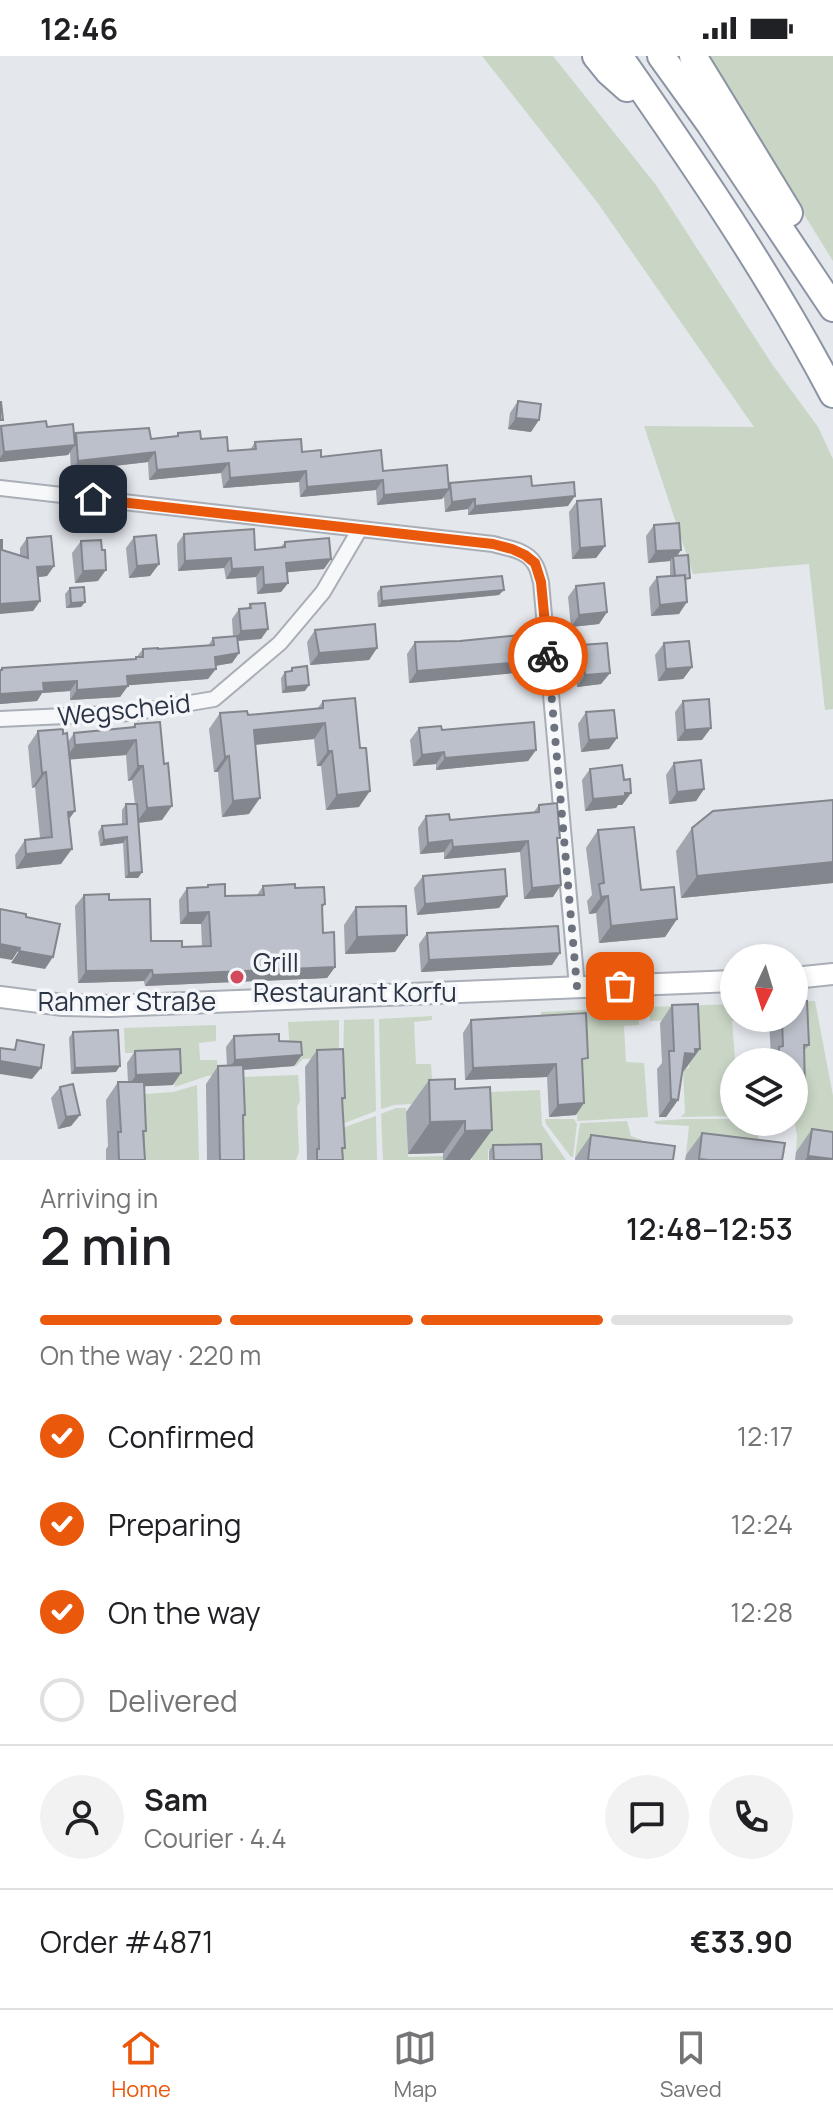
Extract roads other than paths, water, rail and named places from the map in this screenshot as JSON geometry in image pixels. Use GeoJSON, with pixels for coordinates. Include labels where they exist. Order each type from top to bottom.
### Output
{"type":"FeatureCollection","features":[{"type":"Feature","properties":{"kind":"highway"},"geometry":{"type":"LineString","coordinates":[[596,56],[609,72],[668,126]]}},
{"type":"Feature","properties":{"kind":"highway"},"geometry":{"type":"LineString","coordinates":[[619,56],[797,326],[833,394]]}},
{"type":"Feature","properties":{"kind":"highway"},"geometry":{"type":"LineString","coordinates":[[661,56],[833,308]]}},
{"type":"Feature","properties":{"kind":"highway"},"geometry":{"type":"LineString","coordinates":[[693,56],[821,266],[833,293]]}},
{"type":"Feature","properties":{"kind":"main road"},"geometry":{"type":"LineString","coordinates":[[808,977],[833,974]]}},
{"type":"Feature","properties":{"kind":"main road","name":"Rahmer Straße"},"geometry":{"type":"LineString","coordinates":[[0,997],[63,1005],[111,1006],[720,982]]}},
{"type":"Feature","properties":{"kind":"street"},"geometry":{"type":"LineString","coordinates":[[0,488],[493,544],[512,549],[535,563],[541,582],[577,987]]}},
{"type":"Feature","properties":{"kind":"street","name":"Wegscheid"},"geometry":{"type":"LineString","coordinates":[[0,719],[131,713],[214,699],[280,643],[323,592],[360,529]]}},
{"type":"Feature","properties":{"kind":"place","name":"Grill Restaurant Korfu"},"geometry":{"type":"Point","coordinates":[237,977]}}]}
